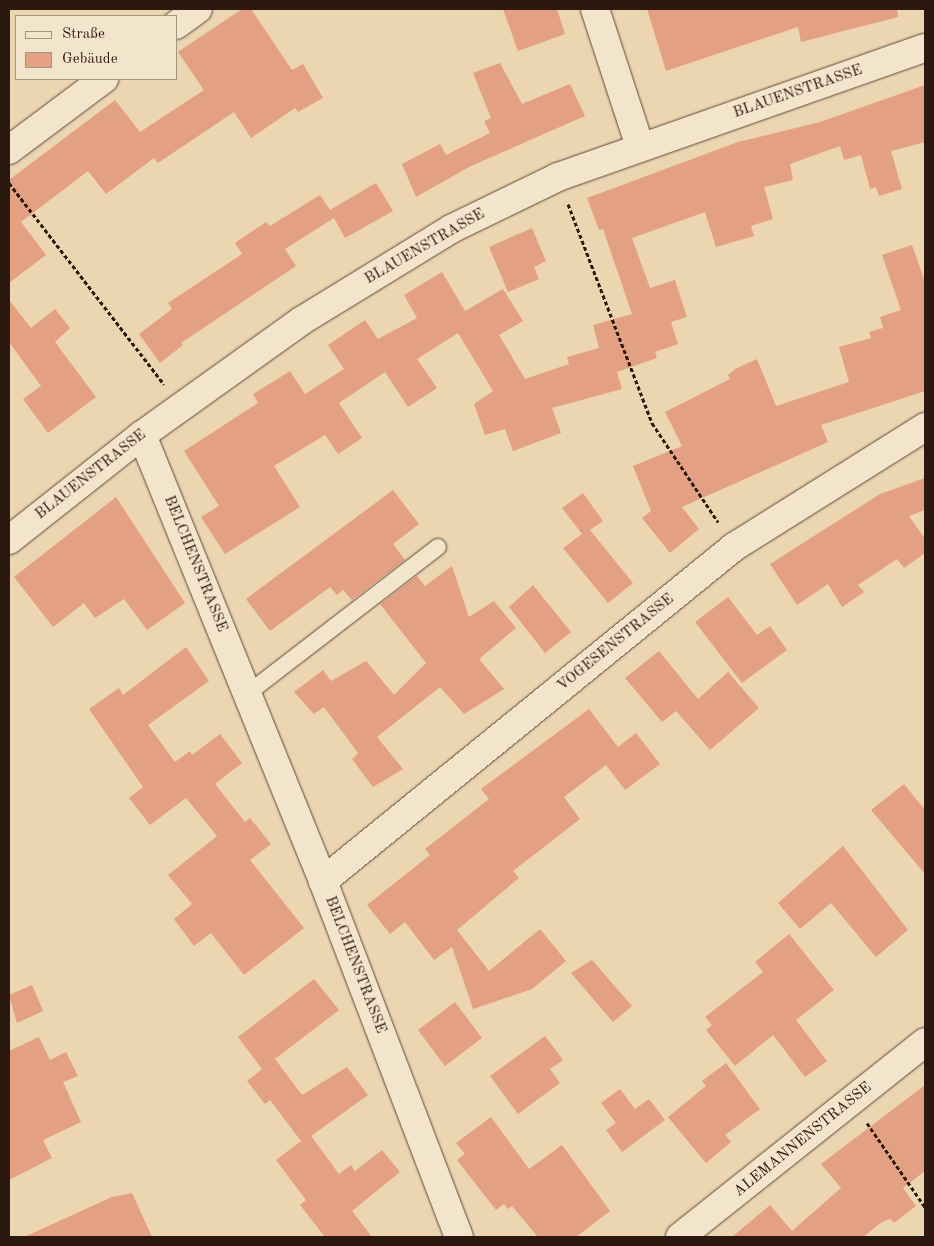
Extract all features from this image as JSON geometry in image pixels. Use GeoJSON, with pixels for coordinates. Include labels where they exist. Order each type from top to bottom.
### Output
{"type":"FeatureCollection","features":[{"type":"Feature","properties":{"kind":"street"},"geometry":{"type":"LineString","coordinates":[[178,24],[198,9]]}},
{"type":"Feature","properties":{"kind":"street"},"geometry":{"type":"LineString","coordinates":[[595,9],[640,147]]}},
{"type":"Feature","properties":{"kind":"street","name":"BLAUENSTRASSE"},"geometry":{"type":"LineString","coordinates":[[9,540],[142,435],[300,321],[451,228],[558,177],[925,48]]}},
{"type":"Feature","properties":{"kind":"street"},"geometry":{"type":"LineString","coordinates":[[9,150],[103,80]]}},
{"type":"Feature","properties":{"kind":"street","name":"VOGESENSTRASSE"},"geometry":{"type":"LineString","coordinates":[[323,881],[734,547],[925,427]]}},
{"type":"Feature","properties":{"kind":"street","name":"BELCHENSTRASSE"},"geometry":{"type":"LineString","coordinates":[[142,435],[323,881],[459,1237]]}},
{"type":"Feature","properties":{"kind":"street","name":"ALEMANNENSTRASSE"},"geometry":{"type":"LineString","coordinates":[[680,1237],[925,1042]]}},
{"type":"Feature","properties":{"kind":"lane"},"geometry":{"type":"LineString","coordinates":[[247,694],[438,547]]}},
{"type":"Feature","properties":{"kind":"path"},"geometry":{"type":"LineString","coordinates":[[558,177],[652,423],[734,547]]}},
{"type":"Feature","properties":{"kind":"path"},"geometry":{"type":"LineString","coordinates":[[9,183],[181,406]]}},
{"type":"Feature","properties":{"kind":"path"},"geometry":{"type":"LineString","coordinates":[[852,1101],[925,1207]]}},
{"type":"Feature","properties":{"kind":"building"},"geometry":{"type":"Polygon","coordinates":[[[242,9],[251,9],[292,70],[303,64],[323,98],[298,112],[295,108],[251,138],[234,112],[158,163],[154,158],[106,194],[88,171],[21,222],[46,255],[9,283],[9,180],[115,100],[140,132],[204,90],[178,52],[242,9]]]}},
{"type":"Feature","properties":{"kind":"building"},"geometry":{"type":"Polygon","coordinates":[[[503,9],[557,9],[565,34],[518,51],[503,9]]]}},
{"type":"Feature","properties":{"kind":"building"},"geometry":{"type":"Polygon","coordinates":[[[647,9],[897,9],[898,17],[801,42],[798,27],[666,71],[647,9]]]}},
{"type":"Feature","properties":{"kind":"building"},"geometry":{"type":"Polygon","coordinates":[[[500,63],[522,104],[570,84],[585,116],[471,166],[416,197],[402,164],[440,144],[446,155],[490,133],[484,121],[491,118],[473,73],[500,63]]]}},
{"type":"Feature","properties":{"kind":"building"},"geometry":{"type":"Polygon","coordinates":[[[925,85],[925,142],[891,151],[902,189],[879,196],[876,187],[870,189],[861,155],[844,160],[840,146],[790,164],[793,180],[764,187],[773,219],[751,226],[754,236],[716,247],[705,212],[632,238],[650,288],[675,280],[687,317],[671,322],[678,344],[655,352],[657,358],[617,372],[622,389],[552,408],[561,433],[513,451],[505,429],[485,435],[474,404],[493,391],[458,333],[417,359],[437,388],[408,407],[385,372],[339,403],[362,438],[338,454],[325,435],[274,466],[300,507],[225,554],[201,517],[219,506],[184,451],[258,403],[253,394],[290,371],[305,394],[344,369],[328,345],[365,320],[378,339],[417,318],[404,295],[442,272],[465,311],[503,289],[523,321],[499,335],[525,379],[569,364],[567,357],[599,348],[593,325],[632,314],[603,229],[599,230],[587,198],[738,142],[820,122],[925,85]]]}},
{"type":"Feature","properties":{"kind":"building"},"geometry":{"type":"Polygon","coordinates":[[[376,183],[393,211],[345,238],[334,218],[285,249],[296,266],[181,343],[183,345],[160,363],[139,334],[172,309],[168,303],[242,254],[235,243],[266,222],[270,226],[320,195],[330,210],[376,183]]]}},
{"type":"Feature","properties":{"kind":"building"},"geometry":{"type":"Polygon","coordinates":[[[532,228],[546,261],[534,267],[539,279],[508,292],[489,247],[532,228]]]}},
{"type":"Feature","properties":{"kind":"building"},"geometry":{"type":"Polygon","coordinates":[[[912,245],[925,282],[925,391],[821,425],[828,442],[682,507],[699,529],[670,553],[642,518],[651,511],[633,466],[682,446],[665,412],[730,379],[728,375],[735,369],[757,359],[776,406],[849,382],[839,347],[871,338],[869,332],[883,328],[880,317],[901,310],[882,255],[912,245]]]}},
{"type":"Feature","properties":{"kind":"building"},"geometry":{"type":"Polygon","coordinates":[[[9,300],[31,328],[55,309],[70,328],[55,342],[96,397],[48,433],[23,399],[41,386],[9,342],[9,300]]]}},
{"type":"Feature","properties":{"kind":"building"},"geometry":{"type":"Polygon","coordinates":[[[925,478],[925,510],[909,516],[925,539],[925,553],[904,568],[897,559],[858,585],[864,592],[842,607],[828,584],[797,605],[770,564],[880,494],[925,478]]]}},
{"type":"Feature","properties":{"kind":"building"},"geometry":{"type":"Polygon","coordinates":[[[393,490],[419,524],[393,544],[405,560],[352,600],[343,590],[337,595],[330,587],[270,631],[246,599],[393,490]]]}},
{"type":"Feature","properties":{"kind":"building"},"geometry":{"type":"Polygon","coordinates":[[[583,493],[603,521],[590,530],[633,583],[608,603],[563,548],[582,534],[562,508],[583,493]]]}},
{"type":"Feature","properties":{"kind":"building"},"geometry":{"type":"Polygon","coordinates":[[[116,497],[185,603],[147,630],[124,599],[95,618],[84,603],[53,627],[14,577],[116,497]]]}},
{"type":"Feature","properties":{"kind":"building"},"geometry":{"type":"Polygon","coordinates":[[[452,566],[469,617],[494,601],[516,628],[479,659],[504,689],[464,714],[440,687],[377,737],[403,769],[373,787],[352,759],[358,753],[324,707],[314,714],[294,692],[323,670],[331,681],[366,661],[394,695],[426,663],[380,604],[417,576],[425,586],[452,566]]]}},
{"type":"Feature","properties":{"kind":"building"},"geometry":{"type":"Polygon","coordinates":[[[533,585],[571,632],[545,653],[509,607],[533,585]]]}},
{"type":"Feature","properties":{"kind":"building"},"geometry":{"type":"Polygon","coordinates":[[[728,597],[757,635],[770,626],[787,650],[742,683],[695,622],[728,597]]]}},
{"type":"Feature","properties":{"kind":"building"},"geometry":{"type":"Polygon","coordinates":[[[186,647],[209,681],[148,725],[175,762],[190,751],[192,755],[220,734],[242,763],[215,784],[245,822],[250,818],[271,844],[250,860],[304,928],[244,975],[211,933],[194,946],[174,919],[192,904],[168,875],[217,836],[186,798],[150,825],[129,798],[143,787],[89,709],[119,688],[123,695],[186,647]]]}},
{"type":"Feature","properties":{"kind":"building"},"geometry":{"type":"Polygon","coordinates":[[[659,651],[698,699],[728,672],[759,708],[710,750],[676,711],[662,722],[625,678],[659,651]]]}},
{"type":"Feature","properties":{"kind":"building"},"geometry":{"type":"Polygon","coordinates":[[[589,709],[618,747],[636,733],[660,764],[625,790],[606,765],[564,797],[580,819],[513,871],[519,878],[457,930],[489,971],[540,929],[566,961],[532,989],[473,1009],[452,947],[434,960],[405,922],[390,934],[367,905],[430,855],[425,849],[489,799],[481,789],[589,709]]]}},
{"type":"Feature","properties":{"kind":"building"},"geometry":{"type":"Polygon","coordinates":[[[904,784],[925,810],[925,874],[871,810],[904,784]]]}},
{"type":"Feature","properties":{"kind":"building"},"geometry":{"type":"Polygon","coordinates":[[[843,846],[908,930],[876,957],[831,903],[800,929],[778,903],[843,846]]]}},
{"type":"Feature","properties":{"kind":"building"},"geometry":{"type":"Polygon","coordinates":[[[789,934],[834,990],[796,1020],[827,1061],[805,1077],[773,1035],[735,1066],[706,1030],[712,1025],[705,1017],[763,972],[755,962],[789,934]]]}},
{"type":"Feature","properties":{"kind":"building"},"geometry":{"type":"Polygon","coordinates":[[[592,960],[632,1006],[613,1022],[571,973],[592,960]]]}},
{"type":"Feature","properties":{"kind":"building"},"geometry":{"type":"Polygon","coordinates":[[[314,979],[339,1010],[262,1069],[238,1037],[314,979]]]}},
{"type":"Feature","properties":{"kind":"building"},"geometry":{"type":"Polygon","coordinates":[[[32,985],[43,1011],[17,1023],[9,995],[32,985]]]}},
{"type":"Feature","properties":{"kind":"building"},"geometry":{"type":"Polygon","coordinates":[[[455,1002],[482,1038],[445,1066],[418,1030],[455,1002]]]}},
{"type":"Feature","properties":{"kind":"building"},"geometry":{"type":"Polygon","coordinates":[[[545,1036],[563,1060],[550,1069],[560,1083],[518,1114],[490,1076],[545,1036]]]}},
{"type":"Feature","properties":{"kind":"building"},"geometry":{"type":"Polygon","coordinates":[[[39,1037],[50,1060],[66,1052],[78,1076],[63,1082],[81,1122],[43,1140],[52,1158],[9,1180],[9,1051],[39,1037]]]}},
{"type":"Feature","properties":{"kind":"building"},"geometry":{"type":"Polygon","coordinates":[[[275,1059],[302,1095],[347,1067],[368,1095],[311,1136],[339,1174],[351,1165],[355,1171],[382,1150],[400,1172],[352,1211],[372,1237],[325,1237],[300,1205],[306,1200],[276,1160],[301,1141],[270,1100],[265,1104],[247,1081],[275,1059]]]}},
{"type":"Feature","properties":{"kind":"building"},"geometry":{"type":"Polygon","coordinates":[[[726,1063],[760,1109],[725,1135],[731,1142],[706,1163],[668,1117],[706,1086],[702,1081],[726,1063]]]}},
{"type":"Feature","properties":{"kind":"building"},"geometry":{"type":"Polygon","coordinates":[[[925,1085],[925,1171],[903,1188],[916,1206],[894,1223],[890,1219],[882,1222],[863,1237],[732,1237],[770,1205],[792,1231],[841,1188],[821,1164],[925,1085]]]}},
{"type":"Feature","properties":{"kind":"building"},"geometry":{"type":"Polygon","coordinates":[[[620,1089],[635,1109],[649,1099],[665,1120],[622,1152],[606,1130],[616,1123],[601,1103],[620,1089]]]}},
{"type":"Feature","properties":{"kind":"building"},"geometry":{"type":"Polygon","coordinates":[[[491,1117],[529,1169],[562,1145],[610,1211],[576,1237],[538,1237],[512,1206],[508,1209],[504,1204],[496,1210],[457,1160],[465,1154],[456,1143],[491,1117]]]}},
{"type":"Feature","properties":{"kind":"building"},"geometry":{"type":"Polygon","coordinates":[[[132,1193],[152,1237],[24,1237],[112,1197],[132,1193]]]}}]}
